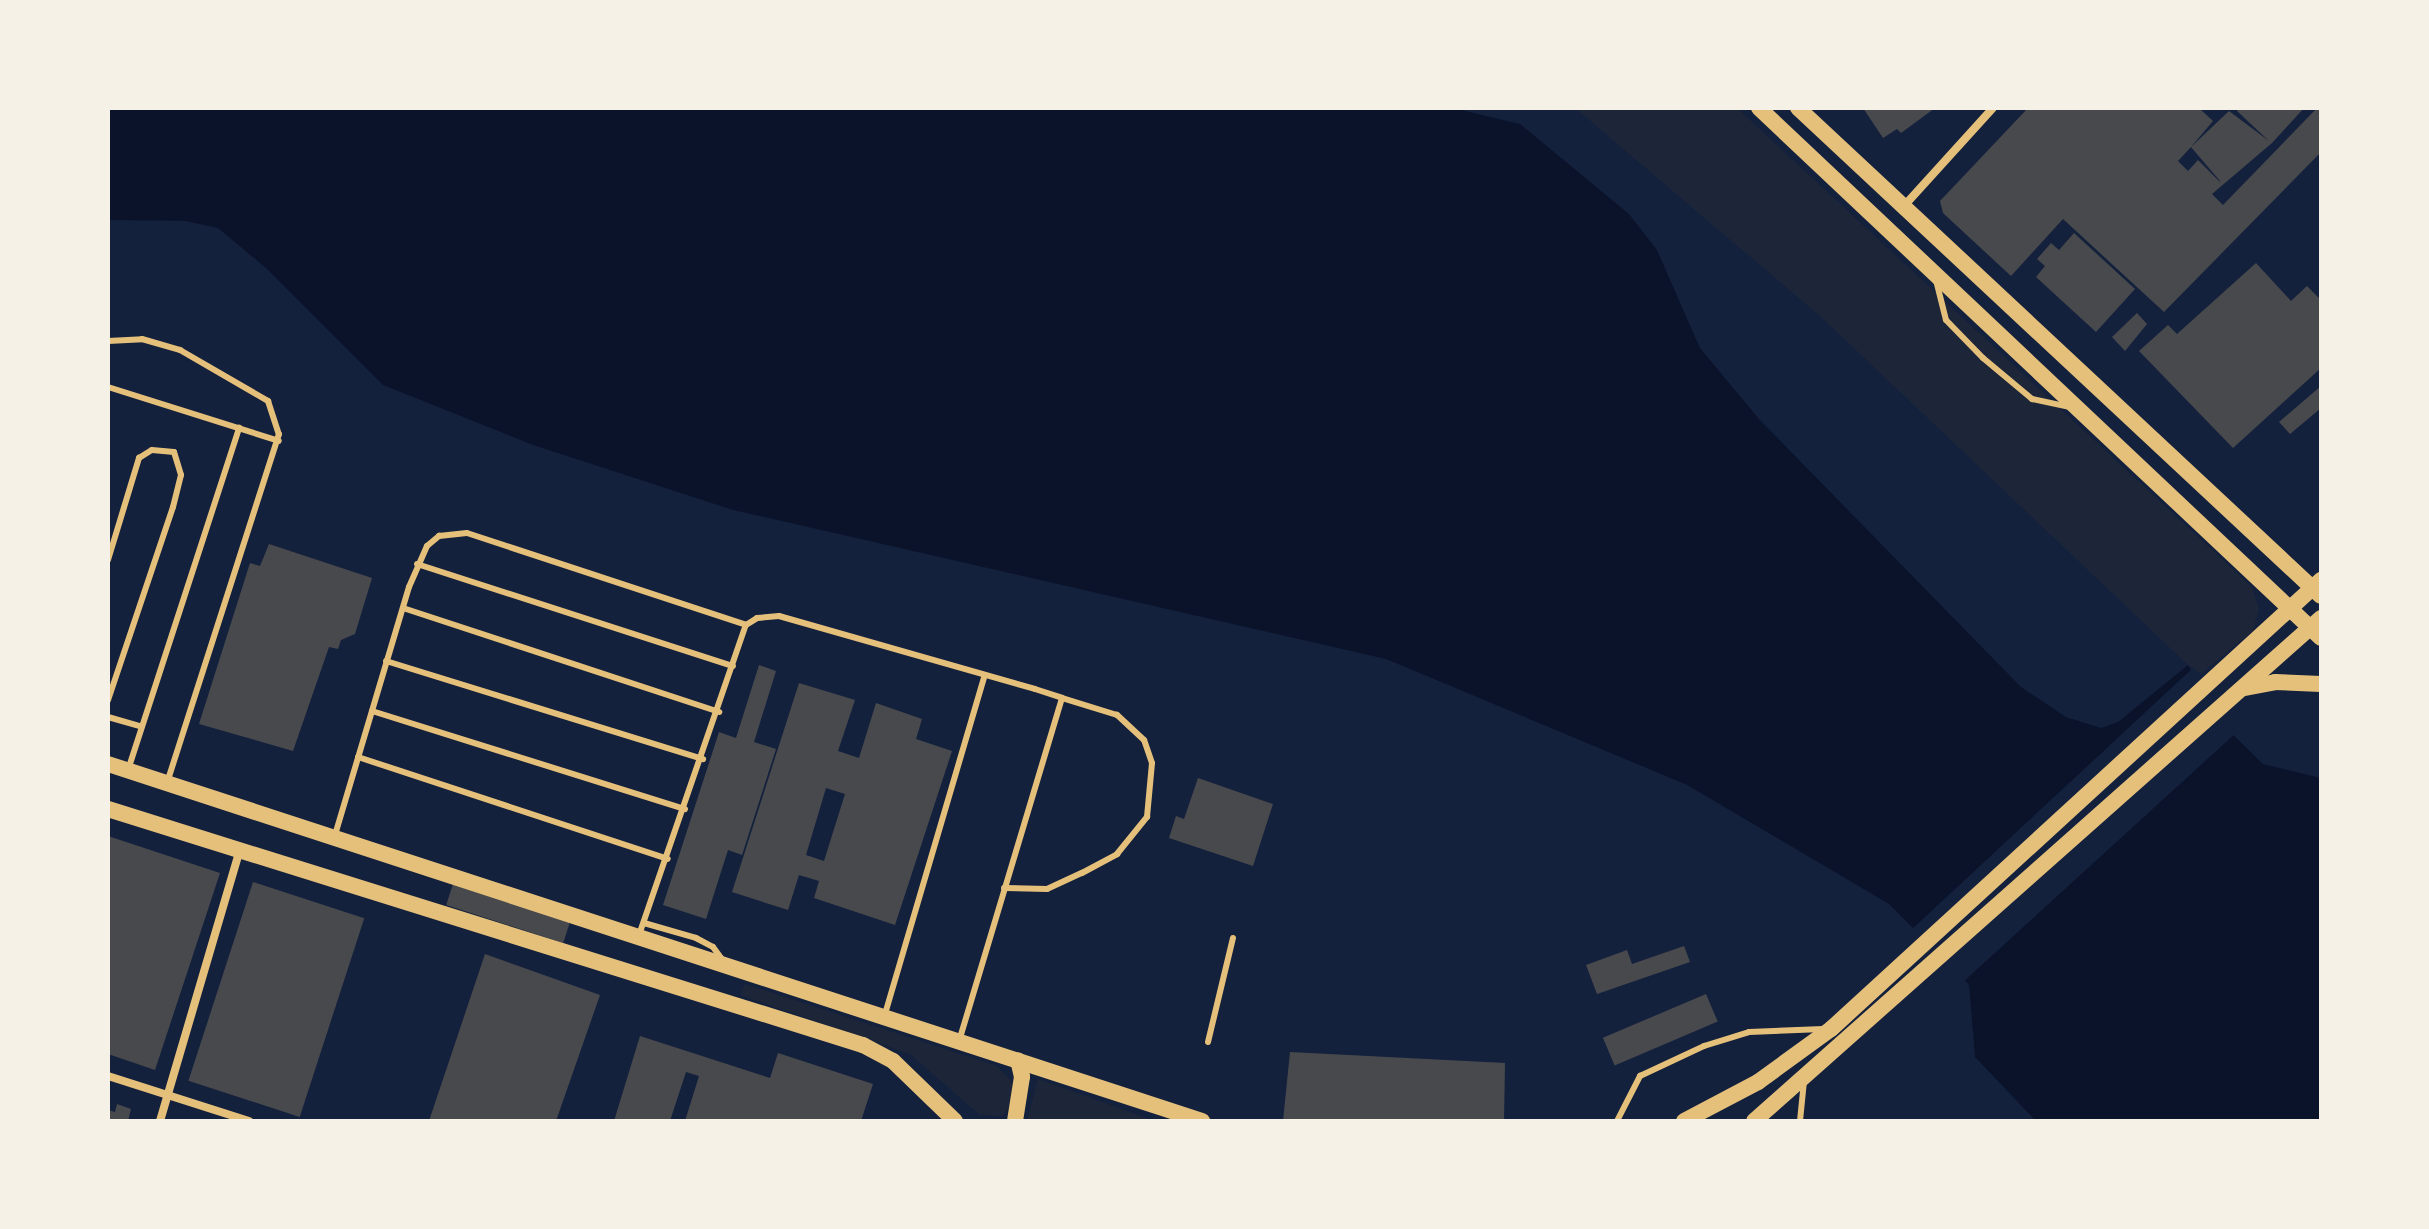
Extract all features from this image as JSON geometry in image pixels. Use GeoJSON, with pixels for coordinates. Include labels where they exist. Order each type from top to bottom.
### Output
{"type":"FeatureCollection","features":[{"type":"Feature","properties":{"kind":"main road"},"geometry":{"type":"LineString","coordinates":[[1754,1121],[1804,1080],[2238,693],[2317,628],[1759,108]]}},
{"type":"Feature","properties":{"kind":"main road"},"geometry":{"type":"LineString","coordinates":[[1684,1121],[1758,1082],[1831,1029],[2291,607],[2318,588],[1798,108]]}},
{"type":"Feature","properties":{"kind":"main road"},"geometry":{"type":"LineString","coordinates":[[2238,693],[2275,682],[2321,684]]}},
{"type":"Feature","properties":{"kind":"main road"},"geometry":{"type":"LineString","coordinates":[[108,764],[642,930],[725,965],[885,1014],[1202,1121]]}},
{"type":"Feature","properties":{"kind":"main road"},"geometry":{"type":"LineString","coordinates":[[108,809],[863,1045],[893,1061],[955,1121]]}},
{"type":"Feature","properties":{"kind":"main road"},"geometry":{"type":"LineString","coordinates":[[1015,1121],[1022,1087],[1018,1060]]}},
{"type":"Feature","properties":{"kind":"street"},"geometry":{"type":"LineString","coordinates":[[1904,206],[1993,108]]}},
{"type":"Feature","properties":{"kind":"street"},"geometry":{"type":"LineString","coordinates":[[160,1121],[241,849]]}},
{"type":"Feature","properties":{"kind":"street"},"geometry":{"type":"LineString","coordinates":[[108,1076],[249,1121]]}},
{"type":"Feature","properties":{"kind":"lane"},"geometry":{"type":"LineString","coordinates":[[1933,269],[1946,320],[1965,342],[2032,399],[2078,408]]}},
{"type":"Feature","properties":{"kind":"lane"},"geometry":{"type":"LineString","coordinates":[[108,341],[121,337],[160,343],[253,391],[275,413],[279,441],[167,782]]}},
{"type":"Feature","properties":{"kind":"lane"},"geometry":{"type":"LineString","coordinates":[[108,387],[279,441]]}},
{"type":"Feature","properties":{"kind":"lane"},"geometry":{"type":"LineString","coordinates":[[128,770],[239,428]]}},
{"type":"Feature","properties":{"kind":"lane"},"geometry":{"type":"LineString","coordinates":[[108,560],[139,458],[152,450],[174,452],[181,475],[173,507],[108,700]]}},
{"type":"Feature","properties":{"kind":"lane"},"geometry":{"type":"LineString","coordinates":[[335,835],[417,564],[439,536],[467,533],[746,625]]}},
{"type":"Feature","properties":{"kind":"lane"},"geometry":{"type":"LineString","coordinates":[[417,564],[733,666]]}},
{"type":"Feature","properties":{"kind":"lane"},"geometry":{"type":"LineString","coordinates":[[403,608],[719,712]]}},
{"type":"Feature","properties":{"kind":"lane"},"geometry":{"type":"LineString","coordinates":[[642,930],[703,759],[746,625],[757,618],[779,616],[1117,715],[1144,740],[1152,763],[1147,817],[1117,854],[1047,889],[1004,888]]}},
{"type":"Feature","properties":{"kind":"lane"},"geometry":{"type":"LineString","coordinates":[[386,661],[703,759]]}},
{"type":"Feature","properties":{"kind":"lane"},"geometry":{"type":"LineString","coordinates":[[885,1014],[985,675]]}},
{"type":"Feature","properties":{"kind":"lane"},"geometry":{"type":"LineString","coordinates":[[960,1039],[1062,698]]}},
{"type":"Feature","properties":{"kind":"lane"},"geometry":{"type":"LineString","coordinates":[[372,711],[685,809]]}},
{"type":"Feature","properties":{"kind":"lane"},"geometry":{"type":"LineString","coordinates":[[108,717],[142,727]]}},
{"type":"Feature","properties":{"kind":"lane"},"geometry":{"type":"LineString","coordinates":[[358,757],[668,859]]}},
{"type":"Feature","properties":{"kind":"lane"},"geometry":{"type":"LineString","coordinates":[[1208,1042],[1233,938]]}},
{"type":"Feature","properties":{"kind":"lane"},"geometry":{"type":"LineString","coordinates":[[1617,1121],[1640,1076],[1704,1046],[1749,1032],[1831,1029]]}},
{"type":"Feature","properties":{"kind":"lane"},"geometry":{"type":"LineString","coordinates":[[1800,1121],[1804,1080]]}},
{"type":"Feature","properties":{"kind":"shaded area"},"geometry":{"type":"Polygon","coordinates":[[[108,108],[1453,108],[1520,124],[1629,214],[1657,250],[1700,348],[1759,419],[2021,687],[2066,717],[2101,728],[2118,722],[2188,665],[2222,724],[2263,764],[2321,778],[2321,1121],[2036,1121],[1975,1057],[1969,985],[1889,904],[1687,785],[1386,659],[733,510],[533,445],[383,385],[267,269],[218,228],[185,221],[108,220],[108,108]]]}},
{"type":"Feature","properties":{"kind":"shaded area"},"geometry":{"type":"Polygon","coordinates":[[[1575,108],[1737,108],[2252,587],[2259,609],[2253,631],[2201,674],[2188,665],[1820,316],[1575,108]]]}},
{"type":"Feature","properties":{"kind":"shaded area"},"geometry":{"type":"Polygon","coordinates":[[[745,984],[997,1066],[1012,1082],[1012,1103],[1003,1116],[980,1115],[910,1054],[740,995],[745,984]]]}},
{"type":"Feature","properties":{"kind":"shaded area"},"geometry":{"type":"Polygon","coordinates":[[[1038,1079],[1094,1099],[1154,1121],[1027,1121],[1038,1079]]]}},
{"type":"Feature","properties":{"kind":"pier"},"geometry":{"type":"Polygon","coordinates":[[[2194,667],[2225,722],[2237,732],[1962,983],[1910,931],[2194,667]]]}},
{"type":"Feature","properties":{"kind":"building"},"geometry":{"type":"Polygon","coordinates":[[[1863,108],[1935,108],[1901,133],[1897,129],[1883,138],[1863,108]]]}},
{"type":"Feature","properties":{"kind":"building"},"geometry":{"type":"Polygon","coordinates":[[[2028,108],[2199,108],[2213,121],[2191,147],[2229,111],[2269,141],[2237,111],[2240,108],[2304,108],[2272,143],[2212,194],[2223,205],[2317,108],[2321,108],[2321,152],[2164,312],[2063,219],[2011,276],[1943,213],[1940,201],[2028,108]],[[2191,147],[2178,161],[2188,171],[2198,160],[2220,181],[2191,147]]]}},
{"type":"Feature","properties":{"kind":"building"},"geometry":{"type":"Polygon","coordinates":[[[2074,233],[2135,289],[2096,332],[2036,277],[2045,266],[2037,259],[2051,243],[2059,250],[2074,233]]]}},
{"type":"Feature","properties":{"kind":"building"},"geometry":{"type":"Polygon","coordinates":[[[2256,263],[2291,301],[2307,286],[2321,300],[2321,368],[2233,448],[2139,351],[2168,325],[2177,334],[2256,263]]]}},
{"type":"Feature","properties":{"kind":"building"},"geometry":{"type":"Polygon","coordinates":[[[2137,313],[2147,324],[2125,351],[2112,337],[2137,313]]]}},
{"type":"Feature","properties":{"kind":"building"},"geometry":{"type":"Polygon","coordinates":[[[2321,386],[2321,408],[2290,434],[2279,422],[2321,386]]]}},
{"type":"Feature","properties":{"kind":"building"},"geometry":{"type":"Polygon","coordinates":[[[269,544],[372,578],[355,634],[341,640],[338,649],[329,647],[293,751],[199,724],[250,563],[260,566],[269,544]]]}},
{"type":"Feature","properties":{"kind":"building"},"geometry":{"type":"Polygon","coordinates":[[[759,665],[776,671],[754,742],[776,749],[742,855],[728,850],[706,919],[663,905],[719,732],[736,738],[759,665]]]}},
{"type":"Feature","properties":{"kind":"building"},"geometry":{"type":"Polygon","coordinates":[[[799,683],[855,700],[838,751],[859,758],[876,703],[922,719],[916,739],[952,751],[895,925],[814,898],[819,881],[799,875],[788,910],[732,892],[799,683]],[[826,788],[806,855],[824,861],[845,794],[826,788]]]}},
{"type":"Feature","properties":{"kind":"building"},"geometry":{"type":"Polygon","coordinates":[[[1198,778],[1273,804],[1253,866],[1169,838],[1176,816],[1184,819],[1198,778]]]}},
{"type":"Feature","properties":{"kind":"building"},"geometry":{"type":"Polygon","coordinates":[[[108,836],[220,873],[155,1070],[108,1054],[108,836]]]}},
{"type":"Feature","properties":{"kind":"building"},"geometry":{"type":"Polygon","coordinates":[[[253,882],[364,918],[300,1117],[188,1081],[253,882]]]}},
{"type":"Feature","properties":{"kind":"building"},"geometry":{"type":"Polygon","coordinates":[[[453,884],[570,922],[563,943],[446,905],[453,884]]]}},
{"type":"Feature","properties":{"kind":"building"},"geometry":{"type":"Polygon","coordinates":[[[1684,946],[1690,962],[1597,994],[1586,965],[1627,950],[1632,964],[1684,946]]]}},
{"type":"Feature","properties":{"kind":"building"},"geometry":{"type":"Polygon","coordinates":[[[485,954],[600,995],[556,1121],[429,1121],[485,954]]]}},
{"type":"Feature","properties":{"kind":"building"},"geometry":{"type":"Polygon","coordinates":[[[1706,994],[1718,1022],[1615,1065],[1603,1038],[1706,994]]]}},
{"type":"Feature","properties":{"kind":"building"},"geometry":{"type":"Polygon","coordinates":[[[640,1036],[770,1078],[778,1053],[873,1084],[861,1121],[685,1121],[699,1076],[686,1072],[670,1121],[614,1121],[640,1036]]]}},
{"type":"Feature","properties":{"kind":"building"},"geometry":{"type":"Polygon","coordinates":[[[1290,1052],[1505,1063],[1504,1121],[1283,1121],[1290,1052]]]}},
{"type":"Feature","properties":{"kind":"building"},"geometry":{"type":"Polygon","coordinates":[[[117,1104],[131,1109],[128,1121],[108,1121],[108,1110],[115,1112],[117,1104]]]}}]}
